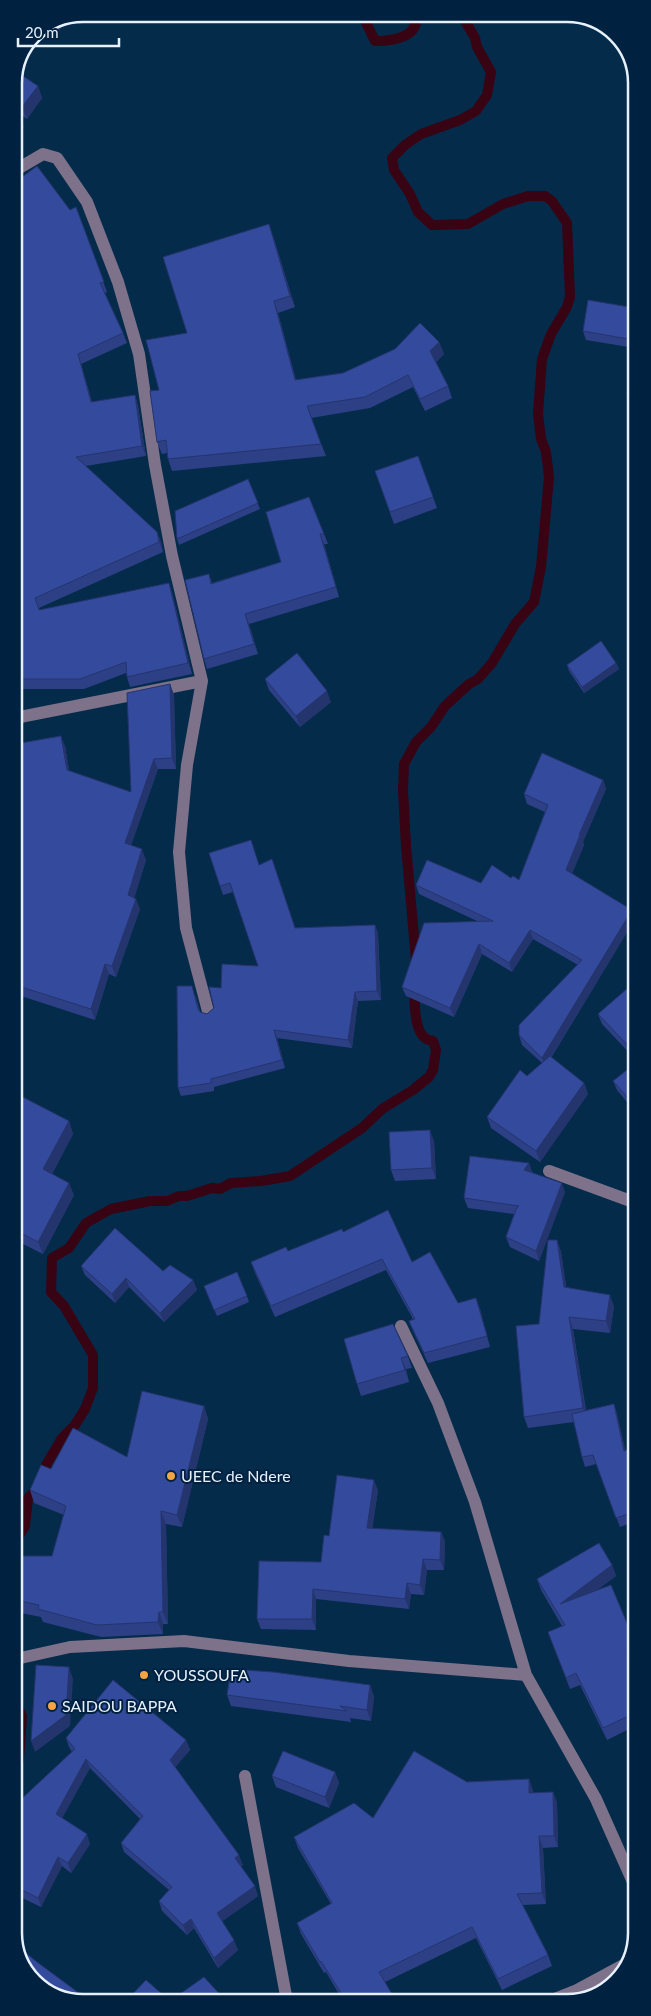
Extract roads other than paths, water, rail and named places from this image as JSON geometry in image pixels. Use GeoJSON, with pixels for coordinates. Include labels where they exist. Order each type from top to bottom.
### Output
{"type":"FeatureCollection","features":[{"type":"Feature","properties":{"kind":"street"},"geometry":{"type":"LineString","coordinates":[[22,166],[43,154],[57,158],[87,202],[118,282],[139,354],[155,466],[172,556],[202,681],[187,765],[179,852],[186,928],[209,1015]]}},
{"type":"Feature","properties":{"kind":"street"},"geometry":{"type":"LineString","coordinates":[[22,717],[202,681]]}},
{"type":"Feature","properties":{"kind":"street"},"geometry":{"type":"LineString","coordinates":[[549,1171],[628,1200]]}},
{"type":"Feature","properties":{"kind":"street"},"geometry":{"type":"LineString","coordinates":[[401,1326],[438,1403],[475,1502],[526,1675],[596,1799],[628,1871]]}},
{"type":"Feature","properties":{"kind":"street"},"geometry":{"type":"LineString","coordinates":[[22,1657],[70,1647],[184,1641],[349,1662],[526,1675]]}},
{"type":"Feature","properties":{"kind":"street"},"geometry":{"type":"LineString","coordinates":[[244,1776],[286,1993]]}},
{"type":"Feature","properties":{"kind":"street"},"geometry":{"type":"LineString","coordinates":[[567,1994],[617,1968]]}},
{"type":"Feature","properties":{"kind":"waterway"},"geometry":{"type":"LineString","coordinates":[[366,23],[375,41],[397,39],[404,36],[410,33],[416,23]]}},
{"type":"Feature","properties":{"kind":"waterway"},"geometry":{"type":"LineString","coordinates":[[416,960],[406,846],[403,790],[404,764],[416,742],[431,727],[445,706],[469,684],[478,679],[492,663],[515,624],[534,602],[541,567],[549,477],[538,414],[542,359],[551,334],[567,307],[570,297],[567,223],[552,201],[545,196],[528,196],[503,204],[468,224],[432,225],[418,212],[410,194],[394,170],[392,158],[405,145],[421,134],[460,120],[476,111],[487,95],[491,72],[466,23]]}},
{"type":"Feature","properties":{"kind":"waterway"},"geometry":{"type":"LineString","coordinates":[[22,1531],[25,1526],[28,1498],[34,1492],[44,1474],[46,1465],[62,1438],[75,1425],[85,1409],[93,1388],[93,1355],[64,1306],[51,1292],[52,1258],[69,1248],[86,1223],[111,1209],[150,1201],[167,1201],[212,1188],[220,1189],[231,1183],[261,1181],[290,1176],[362,1128],[382,1109],[413,1090],[429,1077],[433,1070],[436,1050],[433,1041],[428,1040],[421,1034],[417,1022],[415,987]]}},
{"type":"Feature","properties":{"kind":"place","name":"UEEC de Ndere"},"geometry":{"type":"Point","coordinates":[171,1476]}},
{"type":"Feature","properties":{"kind":"place","name":"YOUSSOUFA"},"geometry":{"type":"Point","coordinates":[144,1675]}},
{"type":"Feature","properties":{"kind":"place","name":"SAIDOU BAPPA"},"geometry":{"type":"Point","coordinates":[52,1706]}}]}
